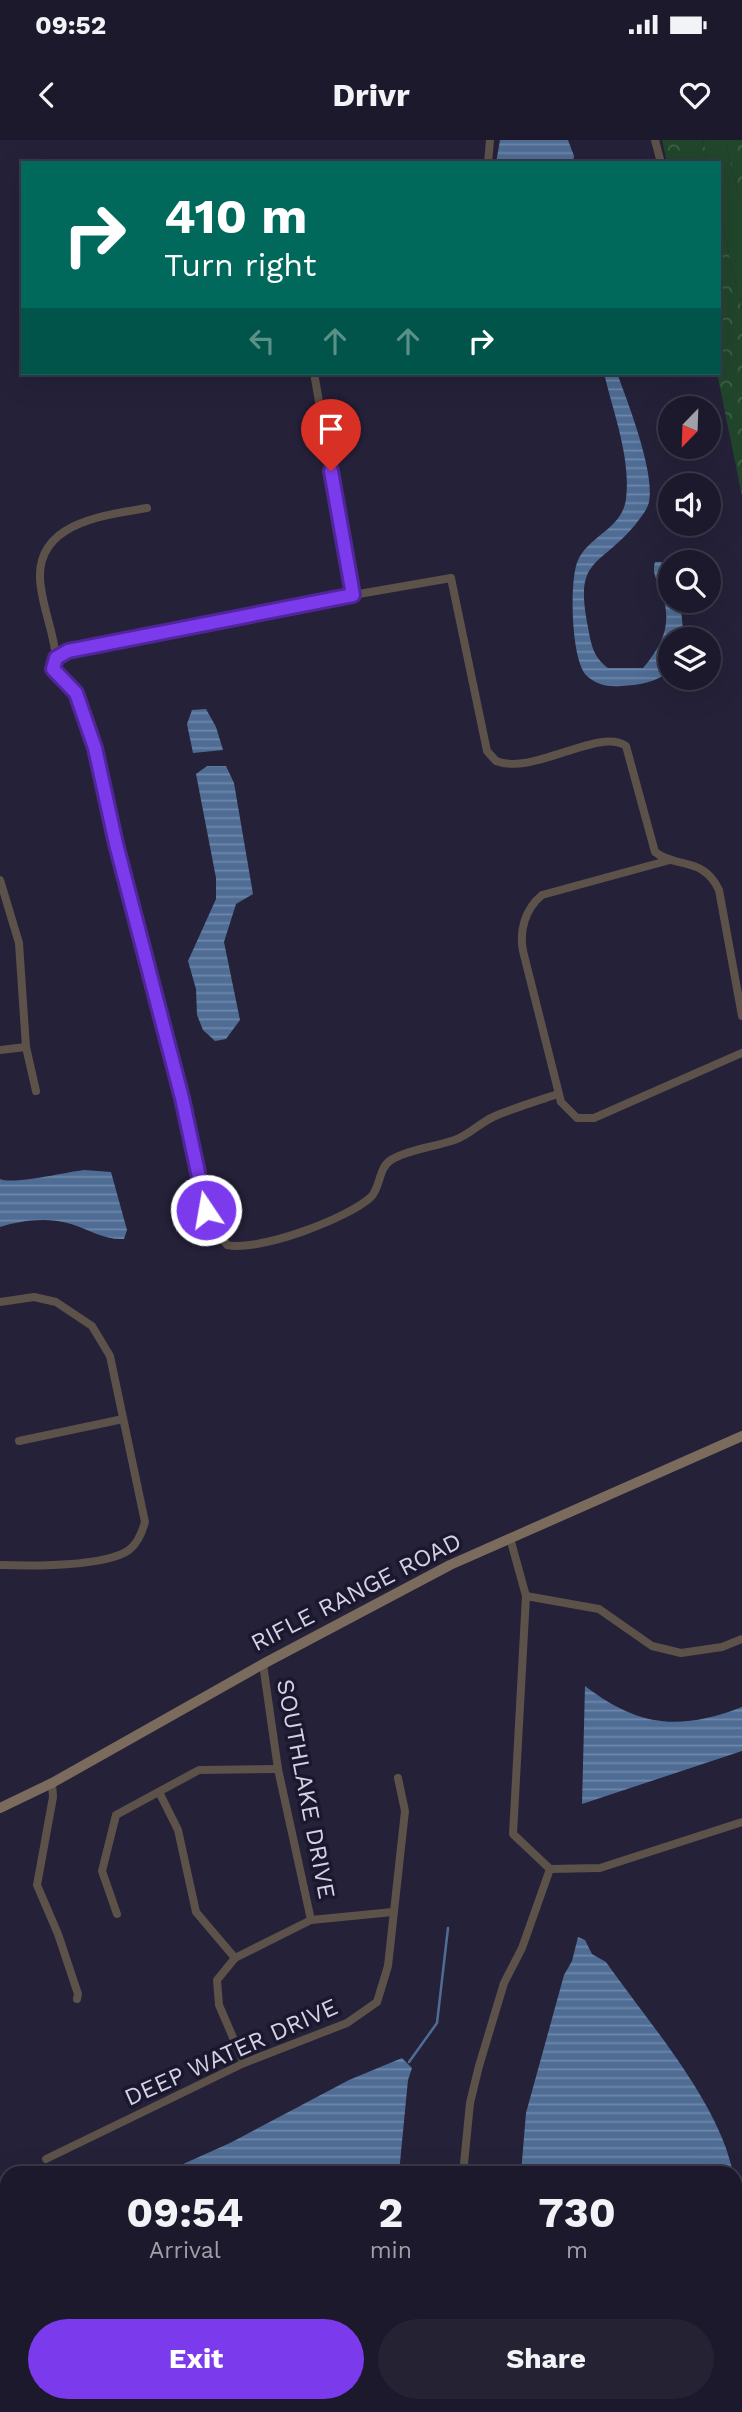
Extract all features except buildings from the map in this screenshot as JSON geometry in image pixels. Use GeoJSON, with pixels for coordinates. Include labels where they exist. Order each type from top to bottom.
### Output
{"type":"FeatureCollection","features":[{"type":"Feature","properties":{"kind":"main road","name":"RIFLE RANGE ROAD"},"geometry":{"type":"LineString","coordinates":[[0,1808],[52,1783],[263,1664],[450,1566],[742,1436]]}},
{"type":"Feature","properties":{"kind":"street"},"geometry":{"type":"LineString","coordinates":[[488,161],[490,140]]}},
{"type":"Feature","properties":{"kind":"street"},"geometry":{"type":"LineString","coordinates":[[655,140],[660,161]]}},
{"type":"Feature","properties":{"kind":"street"},"geometry":{"type":"LineString","coordinates":[[314,375],[353,595]]}},
{"type":"Feature","properties":{"kind":"street"},"geometry":{"type":"LineString","coordinates":[[147,508],[79,522],[56,537],[42,557],[40,578],[56,658],[53,669],[76,693],[95,748],[114,838],[182,1098],[206,1210],[227,1245],[253,1246],[346,1213],[373,1195],[387,1162],[459,1139],[491,1118],[558,1094]]}},
{"type":"Feature","properties":{"kind":"street"},"geometry":{"type":"LineString","coordinates":[[56,658],[68,651],[450,577],[489,755],[501,764],[522,764],[607,741],[623,744],[630,754],[652,847],[660,856],[703,870],[719,890],[742,1016]]}},
{"type":"Feature","properties":{"kind":"street"},"geometry":{"type":"LineString","coordinates":[[673,859],[542,895],[524,920],[521,931],[523,951],[558,1094],[564,1107],[572,1115],[582,1119],[594,1118],[742,1053]]}},
{"type":"Feature","properties":{"kind":"street"},"geometry":{"type":"LineString","coordinates":[[0,880],[19,943],[26,1047],[36,1091]]}},
{"type":"Feature","properties":{"kind":"street"},"geometry":{"type":"LineString","coordinates":[[0,1050],[26,1047]]}},
{"type":"Feature","properties":{"kind":"street"},"geometry":{"type":"LineString","coordinates":[[0,1303],[34,1297],[56,1302],[92,1326],[110,1356],[145,1522],[142,1534],[130,1549],[114,1557],[57,1565],[0,1565]]}},
{"type":"Feature","properties":{"kind":"street"},"geometry":{"type":"LineString","coordinates":[[19,1441],[123,1419]]}},
{"type":"Feature","properties":{"kind":"street"},"geometry":{"type":"LineString","coordinates":[[510,1538],[526,1596],[513,1834],[550,1868],[600,1868],[742,1822]]}},
{"type":"Feature","properties":{"kind":"street"},"geometry":{"type":"LineString","coordinates":[[526,1596],[599,1609],[652,1646],[681,1653],[722,1647],[742,1639]]}},
{"type":"Feature","properties":{"kind":"street","name":"SOUTHLAKE DRIVE"},"geometry":{"type":"LineString","coordinates":[[263,1664],[278,1769],[311,1920]]}},
{"type":"Feature","properties":{"kind":"street"},"geometry":{"type":"LineString","coordinates":[[117,1914],[102,1871],[116,1815],[199,1770],[278,1769]]}},
{"type":"Feature","properties":{"kind":"street","name":"DEEP WATER DRIVE"},"geometry":{"type":"LineString","coordinates":[[46,2159],[244,2063],[347,2023],[377,2002],[388,1966],[405,1811],[398,1777]]}},
{"type":"Feature","properties":{"kind":"street"},"geometry":{"type":"LineString","coordinates":[[52,1783],[53,1797],[37,1885],[58,1934],[77,2000]]}},
{"type":"Feature","properties":{"kind":"street"},"geometry":{"type":"LineString","coordinates":[[159,1793],[178,1830],[196,1912],[235,1958],[217,1980],[219,2005],[244,2063]]}},
{"type":"Feature","properties":{"kind":"street"},"geometry":{"type":"LineString","coordinates":[[464,2166],[470,2103],[479,2066],[504,1983],[523,1948],[550,1868]]}},
{"type":"Feature","properties":{"kind":"street","name":"SOUTHLAKE DRIVE"},"geometry":{"type":"LineString","coordinates":[[235,1958],[311,1920],[393,1912]]}},
{"type":"Feature","properties":{"kind":"green space"},"geometry":{"type":"Polygon","coordinates":[[[662,140],[703,140],[708,161],[667,161],[662,140]]]}},
{"type":"Feature","properties":{"kind":"green space"},"geometry":{"type":"Polygon","coordinates":[[[703,140],[725,140],[742,209],[742,311],[721,219],[721,161],[708,161],[703,140]]]}},
{"type":"Feature","properties":{"kind":"green space"},"geometry":{"type":"Polygon","coordinates":[[[725,140],[742,140],[742,209],[725,140]]]}},
{"type":"Feature","properties":{"kind":"green space"},"geometry":{"type":"Polygon","coordinates":[[[721,219],[742,311],[742,496],[717,375],[721,375],[721,219]]]}},
{"type":"Feature","properties":{"kind":"water"},"geometry":{"type":"Polygon","coordinates":[[[500,140],[568,140],[574,156],[573,161],[496,161],[500,140]]]}},
{"type":"Feature","properties":{"kind":"water"},"geometry":{"type":"Polygon","coordinates":[[[603,375],[618,375],[639,438],[650,489],[649,502],[643,514],[622,539],[592,566],[584,588],[584,604],[592,645],[596,655],[608,668],[643,668],[658,647],[658,678],[627,686],[602,685],[586,675],[577,653],[573,619],[573,584],[578,560],[583,551],[618,518],[626,499],[626,468],[617,422],[603,375]]]}},
{"type":"Feature","properties":{"kind":"water"},"geometry":{"type":"Polygon","coordinates":[[[655,562],[658,562],[658,583],[654,572],[655,562]]]}},
{"type":"Feature","properties":{"kind":"water"},"geometry":{"type":"Polygon","coordinates":[[[666,613],[681,613],[683,627],[665,627],[666,613]]]}},
{"type":"Feature","properties":{"kind":"water"},"geometry":{"type":"Polygon","coordinates":[[[206,709],[216,727],[223,750],[193,753],[187,724],[192,710],[206,709]]]}},
{"type":"Feature","properties":{"kind":"water"},"geometry":{"type":"Polygon","coordinates":[[[207,766],[226,766],[234,783],[253,894],[236,904],[224,942],[240,1020],[226,1039],[215,1041],[203,1030],[197,1015],[196,989],[188,961],[216,899],[216,878],[196,774],[207,766]]]}},
{"type":"Feature","properties":{"kind":"water"},"geometry":{"type":"Polygon","coordinates":[[[84,1170],[111,1172],[127,1230],[124,1239],[103,1236],[71,1224],[45,1220],[0,1227],[0,1179],[27,1179],[84,1170]]]}},
{"type":"Feature","properties":{"kind":"water"},"geometry":{"type":"Polygon","coordinates":[[[585,1686],[623,1710],[660,1721],[698,1720],[742,1707],[742,1751],[582,1804],[585,1686]]]}},
{"type":"Feature","properties":{"kind":"water"},"geometry":{"type":"Polygon","coordinates":[[[578,1937],[585,1940],[592,1954],[606,1962],[698,2091],[725,2146],[731,2166],[522,2166],[526,2113],[564,1975],[572,1961],[578,1937]]]}},
{"type":"Feature","properties":{"kind":"water"},"geometry":{"type":"Polygon","coordinates":[[[402,2058],[412,2068],[408,2080],[400,2166],[179,2166],[230,2143],[349,2080],[402,2058]]]}},
{"type":"Feature","properties":{"kind":"waterway"},"geometry":{"type":"LineString","coordinates":[[409,2062],[437,2023],[448,1928]]}},
{"type":"Feature","properties":{"kind":"route"},"geometry":{"type":"LineString","coordinates":[[206,1210],[182,1098],[111,825],[95,748],[76,693],[53,669],[56,658],[68,651],[353,595],[331,471]]}}]}
